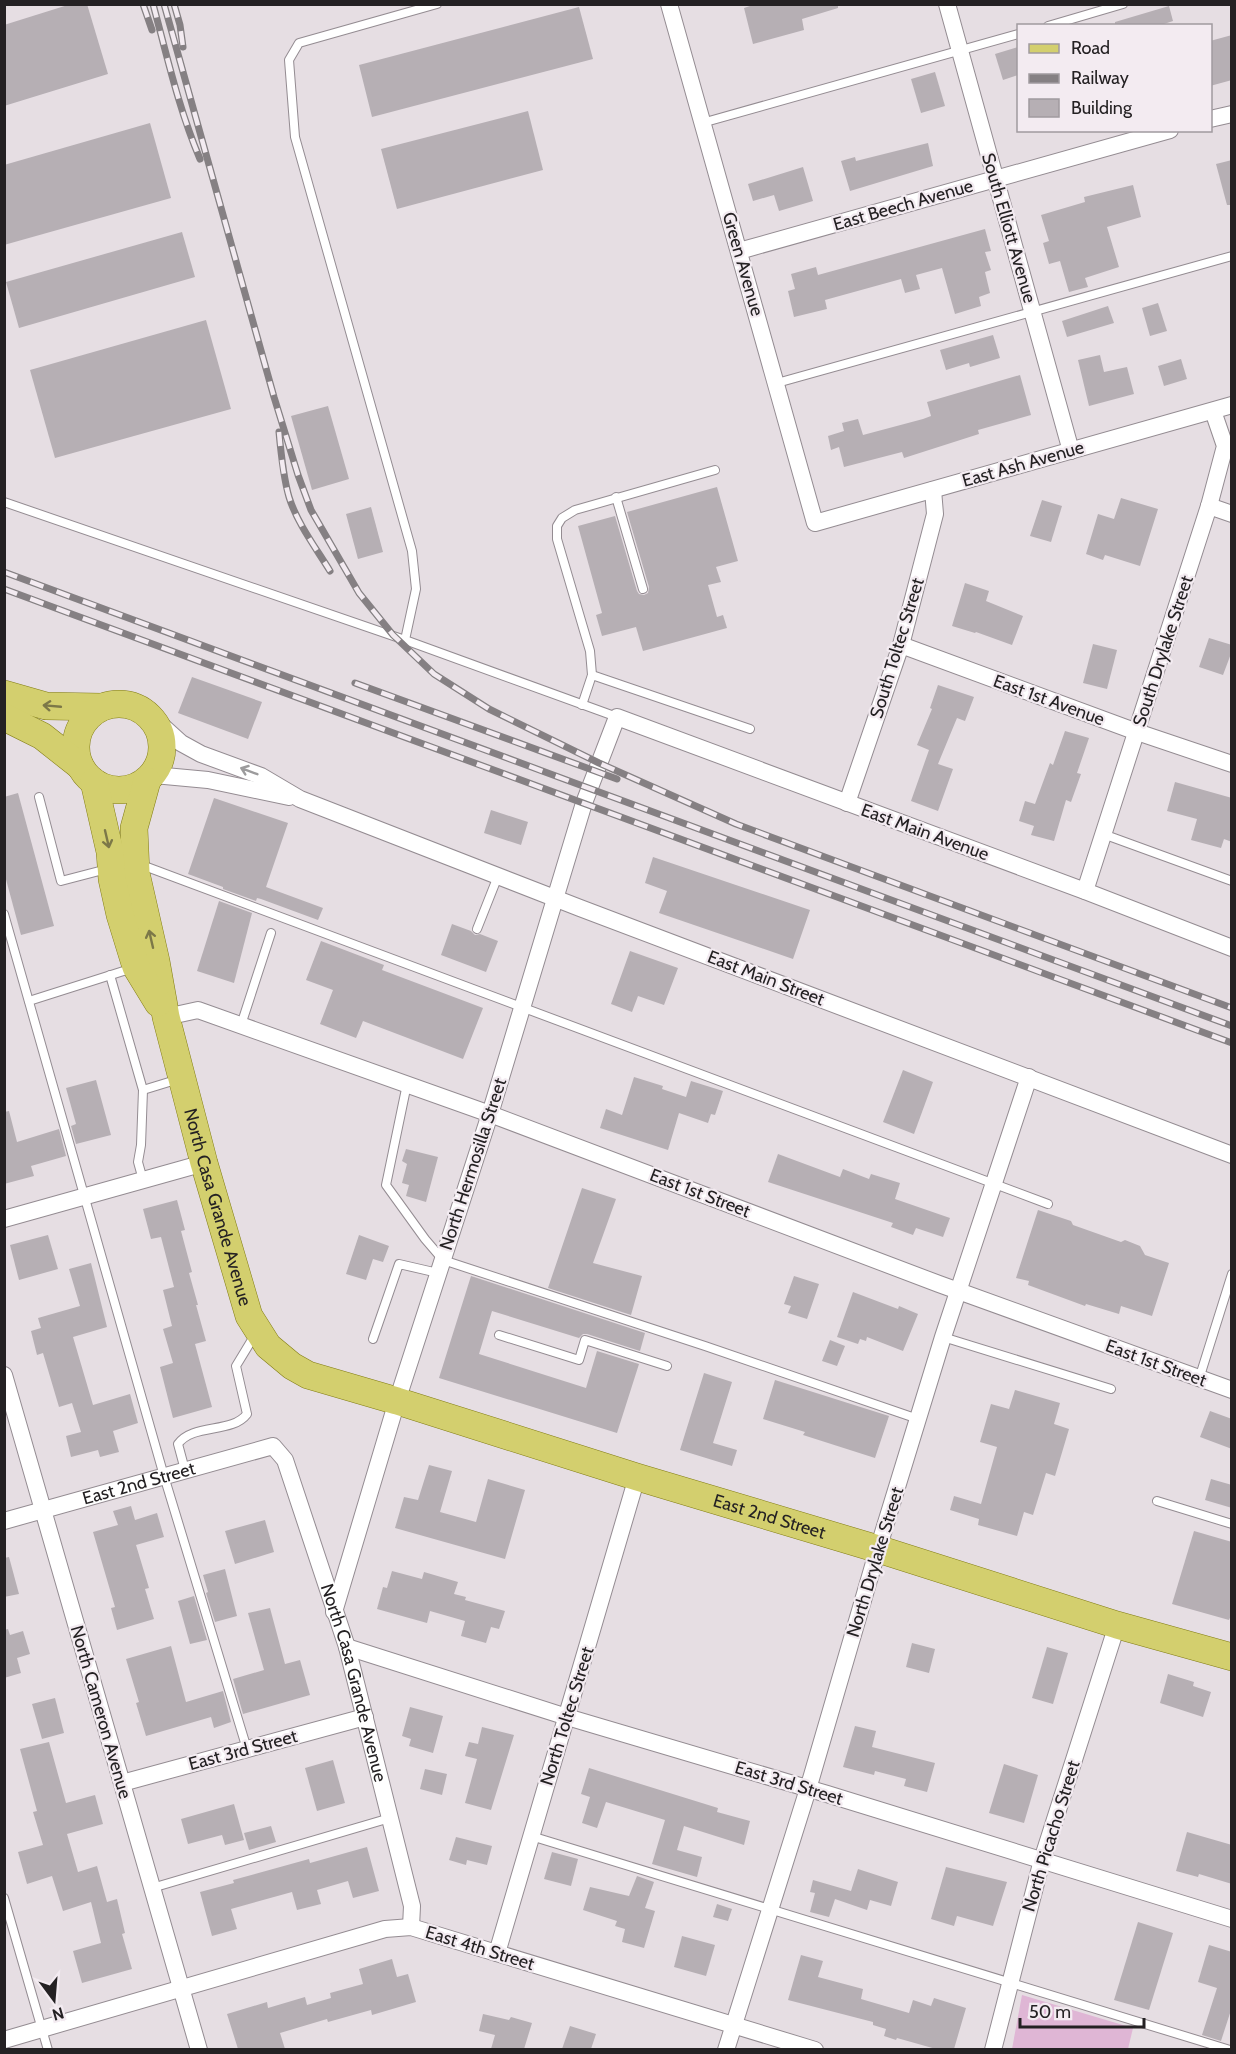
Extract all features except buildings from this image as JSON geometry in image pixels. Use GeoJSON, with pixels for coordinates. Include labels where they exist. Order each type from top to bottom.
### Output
{"type":"FeatureCollection","features":[{"type":"Feature","properties":{"kind":"main road"},"geometry":{"type":"LineString","coordinates":[[4,694],[46,706],[102,707],[114,703],[138,707],[149,714],[161,734],[162,758],[150,778],[133,788],[123,790],[103,787],[42,736],[4,717]]}},
{"type":"Feature","properties":{"kind":"main road"},"geometry":{"type":"LineString","coordinates":[[87,774],[76,743],[78,732],[84,722],[102,707]]}},
{"type":"Feature","properties":{"kind":"main road","name":"North Casa Grande Avenue"},"geometry":{"type":"LineString","coordinates":[[87,774],[110,852],[123,866],[204,1163],[249,1316],[268,1346],[292,1366],[308,1375]]}},
{"type":"Feature","properties":{"kind":"main road","name":"North Casa Grande Avenue"},"geometry":{"type":"LineString","coordinates":[[150,778],[123,866],[120,915],[136,967],[166,1017]]}},
{"type":"Feature","properties":{"kind":"main road","name":"East 2nd Street"},"geometry":{"type":"LineString","coordinates":[[308,1375],[878,1549],[1117,1625],[1232,1657]]}},
{"type":"Feature","properties":{"kind":"street","name":"Green Avenue"},"geometry":{"type":"LineString","coordinates":[[669,4],[815,524]]}},
{"type":"Feature","properties":{"kind":"street","name":"South Elliott Avenue"},"geometry":{"type":"LineString","coordinates":[[946,4],[1071,451]]}},
{"type":"Feature","properties":{"kind":"street"},"geometry":{"type":"LineString","coordinates":[[1212,119],[1232,114]]}},
{"type":"Feature","properties":{"kind":"street","name":"East Beech Avenue"},"geometry":{"type":"LineString","coordinates":[[739,251],[1163,132]]}},
{"type":"Feature","properties":{"kind":"street","name":"East Ash Avenue"},"geometry":{"type":"LineString","coordinates":[[815,524],[1232,405]]}},
{"type":"Feature","properties":{"kind":"street","name":"South Drylake Street"},"geometry":{"type":"LineString","coordinates":[[1085,891],[1209,506],[1225,446],[1213,411]]}},
{"type":"Feature","properties":{"kind":"street","name":"South Toltec Street"},"geometry":{"type":"LineString","coordinates":[[847,803],[901,645],[935,514],[933,490]]}},
{"type":"Feature","properties":{"kind":"street"},"geometry":{"type":"LineString","coordinates":[[1209,506],[1232,514]]}},
{"type":"Feature","properties":{"kind":"street","name":"East 1st Avenue"},"geometry":{"type":"LineString","coordinates":[[901,645],[1137,732],[1232,764]]}},
{"type":"Feature","properties":{"kind":"street","name":"East Main Street"},"geometry":{"type":"LineString","coordinates":[[149,714],[181,743],[201,754],[261,776],[300,799],[556,899],[1232,1155]]}},
{"type":"Feature","properties":{"kind":"street","name":"East Main Avenue"},"geometry":{"type":"LineString","coordinates":[[617,717],[1232,948]]}},
{"type":"Feature","properties":{"kind":"street","name":"North Hermosilla Street"},"geometry":{"type":"LineString","coordinates":[[334,1612],[397,1401],[490,1114],[584,803],[617,717]]}},
{"type":"Feature","properties":{"kind":"street","name":"East Main Street"},"geometry":{"type":"LineString","coordinates":[[150,778],[208,780],[251,791],[300,799]]}},
{"type":"Feature","properties":{"kind":"street","name":"East 1st Street"},"geometry":{"type":"LineString","coordinates":[[166,1017],[198,1010],[241,1025],[490,1114],[958,1291],[1232,1390]]}},
{"type":"Feature","properties":{"kind":"street","name":"North Drylake Street"},"geometry":{"type":"LineString","coordinates":[[726,2049],[808,1789],[943,1337],[1029,1077]]}},
{"type":"Feature","properties":{"kind":"street"},"geometry":{"type":"LineString","coordinates":[[4,1219],[204,1163]]}},
{"type":"Feature","properties":{"kind":"street","name":"North Cameron Avenue"},"geometry":{"type":"LineString","coordinates":[[4,1375],[199,2049]]}},
{"type":"Feature","properties":{"kind":"street","name":"East 2nd Street"},"geometry":{"type":"LineString","coordinates":[[4,1521],[273,1446]]}},
{"type":"Feature","properties":{"kind":"street","name":"North Casa Grande Avenue"},"geometry":{"type":"LineString","coordinates":[[273,1446],[285,1460],[347,1647],[412,1906],[411,1927]]}},
{"type":"Feature","properties":{"kind":"street","name":"North Toltec Street"},"geometry":{"type":"LineString","coordinates":[[496,1953],[637,1477]]}},
{"type":"Feature","properties":{"kind":"street","name":"North Picacho Street"},"geometry":{"type":"LineString","coordinates":[[993,2049],[1042,1860],[1117,1625]]}},
{"type":"Feature","properties":{"kind":"street","name":"East 3rd Street"},"geometry":{"type":"LineString","coordinates":[[347,1647],[567,1717],[1232,1919]]}},
{"type":"Feature","properties":{"kind":"street","name":"East 3rd Street"},"geometry":{"type":"LineString","coordinates":[[122,1783],[365,1717]]}},
{"type":"Feature","properties":{"kind":"street","name":"East 4th Street"},"geometry":{"type":"LineString","coordinates":[[4,2040],[385,1929],[411,1927],[815,2049]]}},
{"type":"Feature","properties":{"kind":"lane"},"geometry":{"type":"LineString","coordinates":[[405,640],[416,589],[412,551],[295,137],[289,60],[299,43],[436,4]]}},
{"type":"Feature","properties":{"kind":"lane"},"geometry":{"type":"LineString","coordinates":[[1055,24],[1123,4]]}},
{"type":"Feature","properties":{"kind":"lane"},"geometry":{"type":"LineString","coordinates":[[702,123],[1017,34]]}},
{"type":"Feature","properties":{"kind":"lane"},"geometry":{"type":"LineString","coordinates":[[777,383],[1232,256]]}},
{"type":"Feature","properties":{"kind":"lane"},"geometry":{"type":"LineString","coordinates":[[582,705],[592,675],[590,651],[558,539],[557,526],[562,518],[575,510],[715,470]]}},
{"type":"Feature","properties":{"kind":"lane"},"geometry":{"type":"LineString","coordinates":[[616,497],[643,589]]}},
{"type":"Feature","properties":{"kind":"lane"},"geometry":{"type":"LineString","coordinates":[[4,502],[405,640],[617,717]]}},
{"type":"Feature","properties":{"kind":"lane"},"geometry":{"type":"LineString","coordinates":[[592,675],[750,729]]}},
{"type":"Feature","properties":{"kind":"lane"},"geometry":{"type":"LineString","coordinates":[[39,797],[61,881],[123,866],[522,1008],[1048,1204]]}},
{"type":"Feature","properties":{"kind":"lane"},"geometry":{"type":"LineString","coordinates":[[1103,834],[1232,881]]}},
{"type":"Feature","properties":{"kind":"lane"},"geometry":{"type":"LineString","coordinates":[[477,929],[498,876]]}},
{"type":"Feature","properties":{"kind":"lane"},"geometry":{"type":"LineString","coordinates":[[4,914],[164,1476],[247,1749]]}},
{"type":"Feature","properties":{"kind":"lane"},"geometry":{"type":"LineString","coordinates":[[241,1025],[271,933]]}},
{"type":"Feature","properties":{"kind":"lane"},"geometry":{"type":"LineString","coordinates":[[29,1001],[136,967]]}},
{"type":"Feature","properties":{"kind":"lane"},"geometry":{"type":"LineString","coordinates":[[110,975],[143,1090],[141,1145],[138,1162],[143,1180]]}},
{"type":"Feature","properties":{"kind":"lane"},"geometry":{"type":"LineString","coordinates":[[143,1090],[182,1078]]}},
{"type":"Feature","properties":{"kind":"lane"},"geometry":{"type":"LineString","coordinates":[[407,1084],[386,1185],[425,1239],[441,1267]]}},
{"type":"Feature","properties":{"kind":"lane"},"geometry":{"type":"LineString","coordinates":[[373,1340],[399,1264],[441,1267],[705,1346],[918,1419]]}},
{"type":"Feature","properties":{"kind":"lane"},"geometry":{"type":"LineString","coordinates":[[1199,1378],[1232,1274]]}},
{"type":"Feature","properties":{"kind":"lane"},"geometry":{"type":"LineString","coordinates":[[184,1470],[178,1444],[183,1437],[243,1419],[247,1413],[236,1366],[258,1330]]}},
{"type":"Feature","properties":{"kind":"lane"},"geometry":{"type":"LineString","coordinates":[[499,1335],[579,1360],[585,1340],[668,1366]]}},
{"type":"Feature","properties":{"kind":"lane"},"geometry":{"type":"LineString","coordinates":[[943,1337],[1111,1389]]}},
{"type":"Feature","properties":{"kind":"lane"},"geometry":{"type":"LineString","coordinates":[[1157,1501],[1232,1524]]}},
{"type":"Feature","properties":{"kind":"lane"},"geometry":{"type":"LineString","coordinates":[[152,1888],[390,1818]]}},
{"type":"Feature","properties":{"kind":"lane"},"geometry":{"type":"LineString","coordinates":[[531,1836],[1230,2049]]}},
{"type":"Feature","properties":{"kind":"lane"},"geometry":{"type":"LineString","coordinates":[[4,1898],[48,2049]]}},
{"type":"Feature","properties":{"kind":"shaded area"},"geometry":{"type":"Polygon","coordinates":[[[1022,1995],[1133,2028],[1128,2049],[1012,2049],[1022,1995]]]}},
{"type":"Feature","properties":{"kind":"railway"},"geometry":{"type":"LineString","coordinates":[[143,4],[152,30]]}},
{"type":"Feature","properties":{"kind":"railway"},"geometry":{"type":"LineString","coordinates":[[153,4],[168,63],[200,159]]}},
{"type":"Feature","properties":{"kind":"railway"},"geometry":{"type":"LineString","coordinates":[[164,4],[274,397],[311,510],[359,593],[393,635],[434,674],[489,709],[599,763],[736,824],[1232,1008]]}},
{"type":"Feature","properties":{"kind":"railway"},"geometry":{"type":"LineString","coordinates":[[174,4],[183,47]]}},
{"type":"Feature","properties":{"kind":"railway"},"geometry":{"type":"LineString","coordinates":[[279,432],[284,473],[292,507],[330,571]]}},
{"type":"Feature","properties":{"kind":"railway"},"geometry":{"type":"LineString","coordinates":[[4,572],[1232,1026]]}},
{"type":"Feature","properties":{"kind":"railway"},"geometry":{"type":"LineString","coordinates":[[4,589],[1232,1043]]}},
{"type":"Feature","properties":{"kind":"railway"},"geometry":{"type":"LineString","coordinates":[[355,683],[617,779]]}}]}
